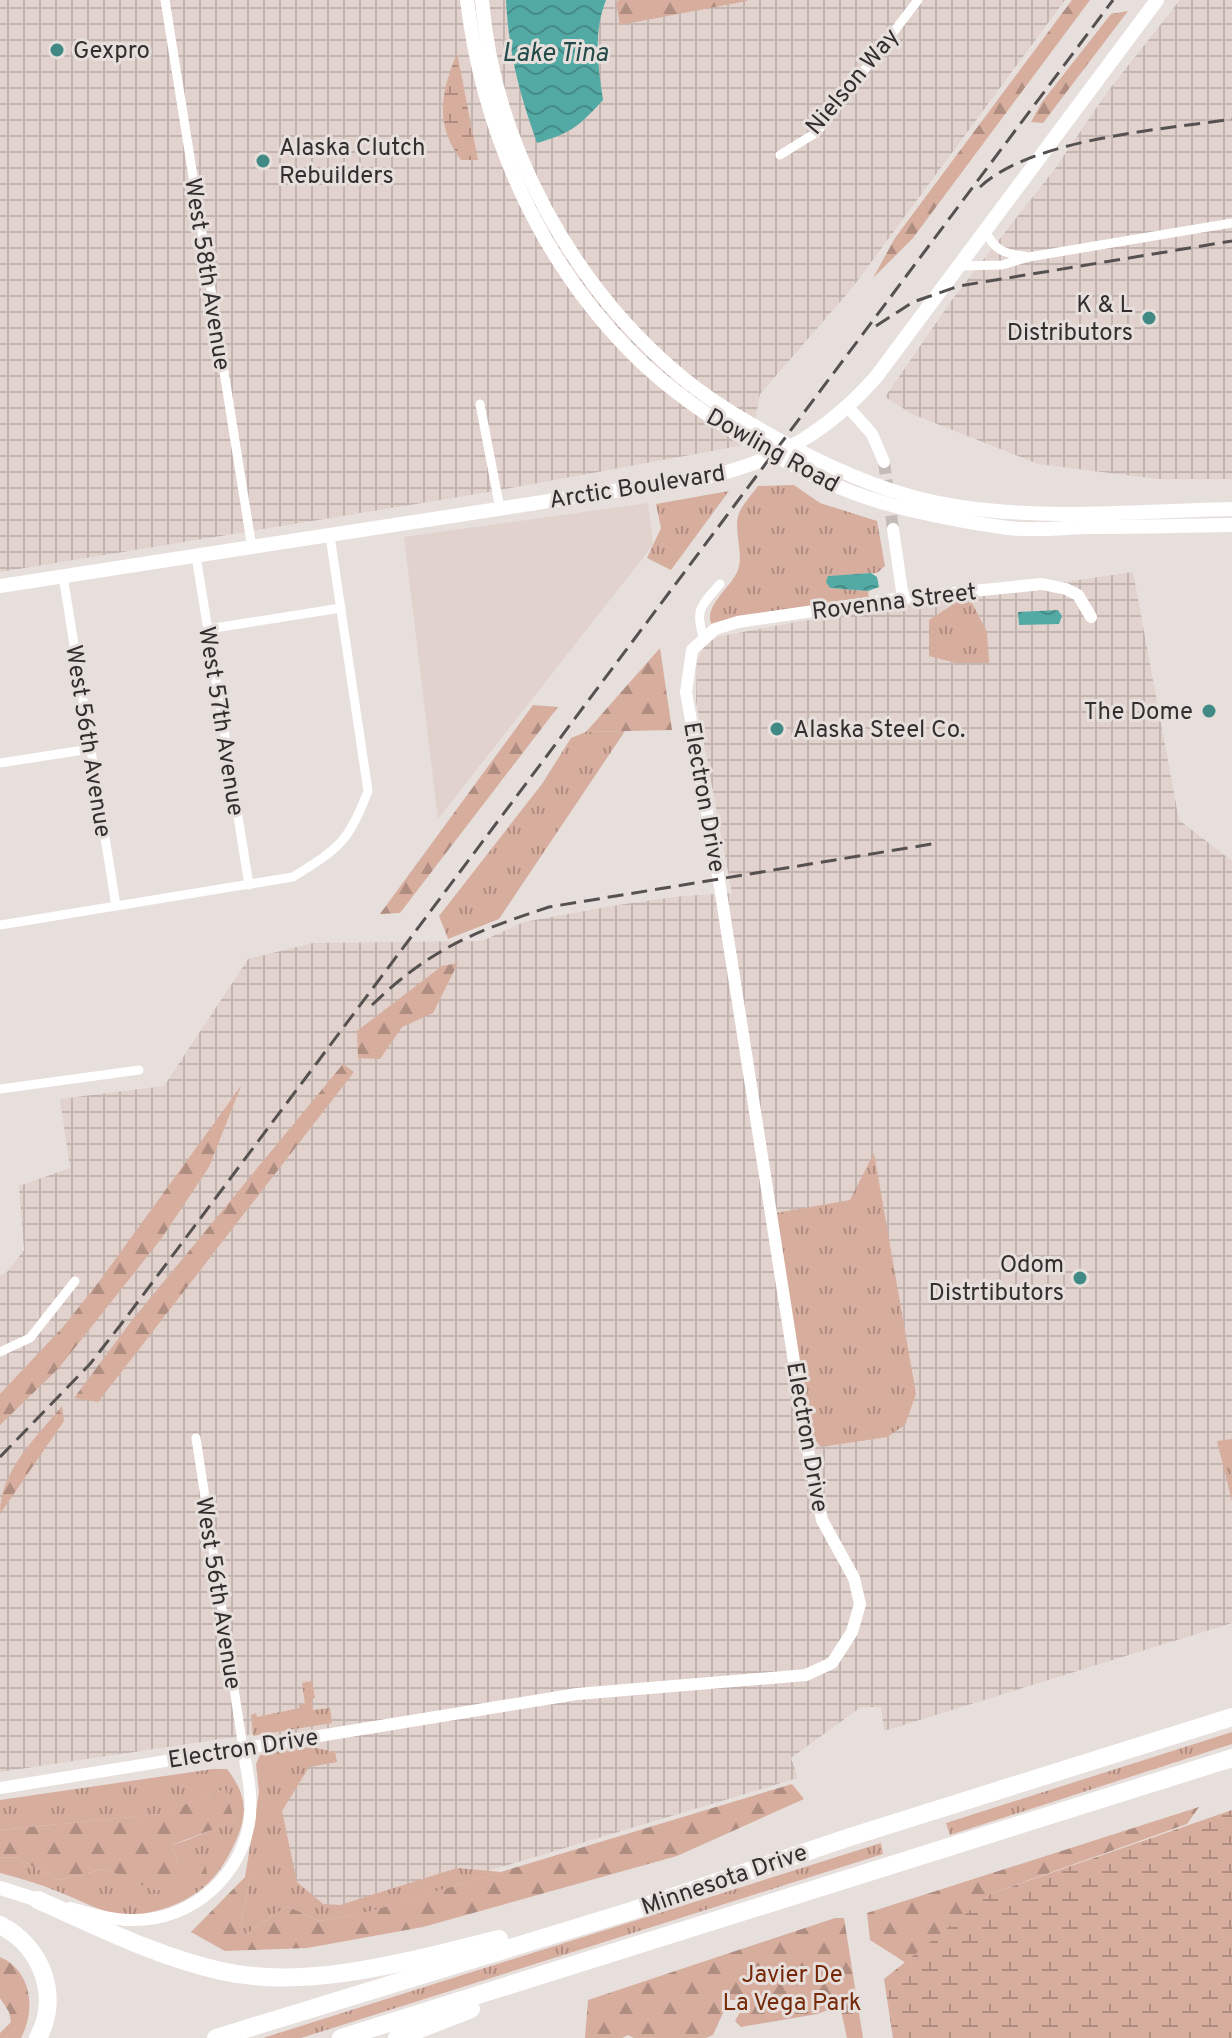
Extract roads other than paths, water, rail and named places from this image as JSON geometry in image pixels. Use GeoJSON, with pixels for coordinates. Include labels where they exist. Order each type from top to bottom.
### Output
{"type":"FeatureCollection","features":[{"type":"Feature","properties":{"kind":"highway","name":"Minnesota Drive"},"geometry":{"type":"LineString","coordinates":[[216,2038],[631,1911],[850,1837],[1232,1716]]}},
{"type":"Feature","properties":{"kind":"highway","name":"Minnesota Drive"},"geometry":{"type":"LineString","coordinates":[[341,2038],[1232,1758]]}},
{"type":"Feature","properties":{"kind":"highway"},"geometry":{"type":"LineString","coordinates":[[38,1900],[191,1964],[223,1972],[270,1977],[346,1971],[631,1911]]}},
{"type":"Feature","properties":{"kind":"highway"},"geometry":{"type":"LineString","coordinates":[[0,1925],[11,1930],[33,1951],[45,1979],[47,2008],[38,2038]]}},
{"type":"Feature","properties":{"kind":"highway"},"geometry":{"type":"LineString","coordinates":[[397,2038],[646,1942]]}},
{"type":"Feature","properties":{"kind":"main road","name":"Dowling Road"},"geometry":{"type":"LineString","coordinates":[[467,0],[478,72],[487,107],[513,176],[547,242],[586,298],[634,355],[727,420],[797,467],[835,486],[885,503],[1010,528],[1232,525]]}},
{"type":"Feature","properties":{"kind":"main road","name":"Dowling Road"},"geometry":{"type":"LineString","coordinates":[[482,0],[504,107],[525,164],[558,231],[603,298],[629,329],[727,420],[854,478],[961,507],[1039,513],[1232,509]]}},
{"type":"Feature","properties":{"kind":"main road","name":"Arctic Boulevard"},"geometry":{"type":"LineString","coordinates":[[0,586],[711,476],[756,464],[821,428],[848,407],[876,377],[1157,0]]}},
{"type":"Feature","properties":{"kind":"main road"},"geometry":{"type":"LineString","coordinates":[[0,1888],[38,1900]]}},
{"type":"Feature","properties":{"kind":"street","name":"West 58th Avenue"},"geometry":{"type":"LineString","coordinates":[[165,0],[252,548]]}},
{"type":"Feature","properties":{"kind":"street","name":"Nielson Way"},"geometry":{"type":"LineString","coordinates":[[780,155],[817,132],[918,0]]}},
{"type":"Feature","properties":{"kind":"street"},"geometry":{"type":"LineString","coordinates":[[959,266],[1002,265],[1029,257],[1232,223]]}},
{"type":"Feature","properties":{"kind":"street"},"geometry":{"type":"LineString","coordinates":[[985,230],[998,250],[1029,257]]}},
{"type":"Feature","properties":{"kind":"street"},"geometry":{"type":"LineString","coordinates":[[480,404],[500,509]]}},
{"type":"Feature","properties":{"kind":"street"},"geometry":{"type":"LineString","coordinates":[[848,407],[872,434],[884,462]]}},
{"type":"Feature","properties":{"kind":"street"},"geometry":{"type":"LineString","coordinates":[[893,529],[903,598]]}},
{"type":"Feature","properties":{"kind":"street"},"geometry":{"type":"LineString","coordinates":[[0,925],[293,877],[335,851],[355,825],[368,791],[330,536]]}},
{"type":"Feature","properties":{"kind":"street","name":"West 57th Avenue"},"geometry":{"type":"LineString","coordinates":[[196,556],[249,885]]}},
{"type":"Feature","properties":{"kind":"street","name":"West 56th Avenue"},"geometry":{"type":"LineString","coordinates":[[63,576],[116,906]]}},
{"type":"Feature","properties":{"kind":"street"},"geometry":{"type":"LineString","coordinates":[[704,639],[698,618],[699,609],[720,584]]}},
{"type":"Feature","properties":{"kind":"street","name":"Rovenna Street"},"geometry":{"type":"LineString","coordinates":[[692,650],[715,629],[738,622],[903,598],[1042,584],[1078,595],[1091,617]]}},
{"type":"Feature","properties":{"kind":"street"},"geometry":{"type":"LineString","coordinates":[[208,629],[341,608]]}},
{"type":"Feature","properties":{"kind":"street","name":"Electron Drive"},"geometry":{"type":"LineString","coordinates":[[0,1788],[577,1694],[806,1675],[832,1663],[852,1632],[860,1604],[854,1578],[822,1520],[807,1445],[723,901],[686,692],[692,650]]}},
{"type":"Feature","properties":{"kind":"street"},"geometry":{"type":"LineString","coordinates":[[0,763],[90,749]]}},
{"type":"Feature","properties":{"kind":"street"},"geometry":{"type":"LineString","coordinates":[[0,1089],[139,1070]]}},
{"type":"Feature","properties":{"kind":"street"},"geometry":{"type":"LineString","coordinates":[[0,1352],[30,1338],[75,1281]]}},
{"type":"Feature","properties":{"kind":"street","name":"West 56th Avenue"},"geometry":{"type":"LineString","coordinates":[[196,1438],[243,1748]]}},
{"type":"Feature","properties":{"kind":"street"},"geometry":{"type":"LineString","coordinates":[[38,1900],[108,1918],[135,1921],[184,1909],[211,1892],[234,1865],[246,1835],[251,1795],[243,1748]]}},
{"type":"Feature","properties":{"kind":"water","name":"Lake Tina"},"geometry":{"type":"Polygon","coordinates":[[[506,0],[606,0],[598,37],[603,100],[574,128],[537,143],[516,73],[506,0]]]}},
{"type":"Feature","properties":{"kind":"water"},"geometry":{"type":"Polygon","coordinates":[[[871,573],[877,577],[879,587],[868,591],[830,588],[826,582],[828,576],[871,573]]]}},
{"type":"Feature","properties":{"kind":"water"},"geometry":{"type":"Polygon","coordinates":[[[1058,610],[1062,616],[1059,624],[1019,625],[1018,612],[1058,610]]]}},
{"type":"Feature","properties":{"kind":"tunnel"},"geometry":{"type":"LineString","coordinates":[[884,462],[893,529]]}},
{"type":"Feature","properties":{"kind":"railway"},"geometry":{"type":"LineString","coordinates":[[0,1457],[90,1364],[122,1323],[1113,0]]}},
{"type":"Feature","properties":{"kind":"railway"},"geometry":{"type":"LineString","coordinates":[[980,187],[1003,170],[1065,147],[1135,132],[1232,119]]}},
{"type":"Feature","properties":{"kind":"railway"},"geometry":{"type":"LineString","coordinates":[[876,326],[913,302],[959,286],[1232,241]]}},
{"type":"Feature","properties":{"kind":"railway"},"geometry":{"type":"LineString","coordinates":[[372,1005],[413,970],[454,944],[549,907],[938,843]]}},
{"type":"Feature","properties":{"kind":"place","name":"Gexpro"},"geometry":{"type":"Point","coordinates":[57,50]}},
{"type":"Feature","properties":{"kind":"place","name":"Alaska Clutch Rebuilders"},"geometry":{"type":"Point","coordinates":[263,161]}},
{"type":"Feature","properties":{"kind":"place","name":"K & L Distributors"},"geometry":{"type":"Point","coordinates":[1149,318]}},
{"type":"Feature","properties":{"kind":"place","name":"The Dome"},"geometry":{"type":"Point","coordinates":[1209,711]}},
{"type":"Feature","properties":{"kind":"place","name":"Alaska Steel Co."},"geometry":{"type":"Point","coordinates":[777,729]}},
{"type":"Feature","properties":{"kind":"place","name":"Odom Distrtibutors"},"geometry":{"type":"Point","coordinates":[1080,1278]}},
{"type":"Feature","properties":{"kind":"park label","name":"Javier De La Vega Park"},"geometry":{"type":"Point","coordinates":[792,1988]}}]}
